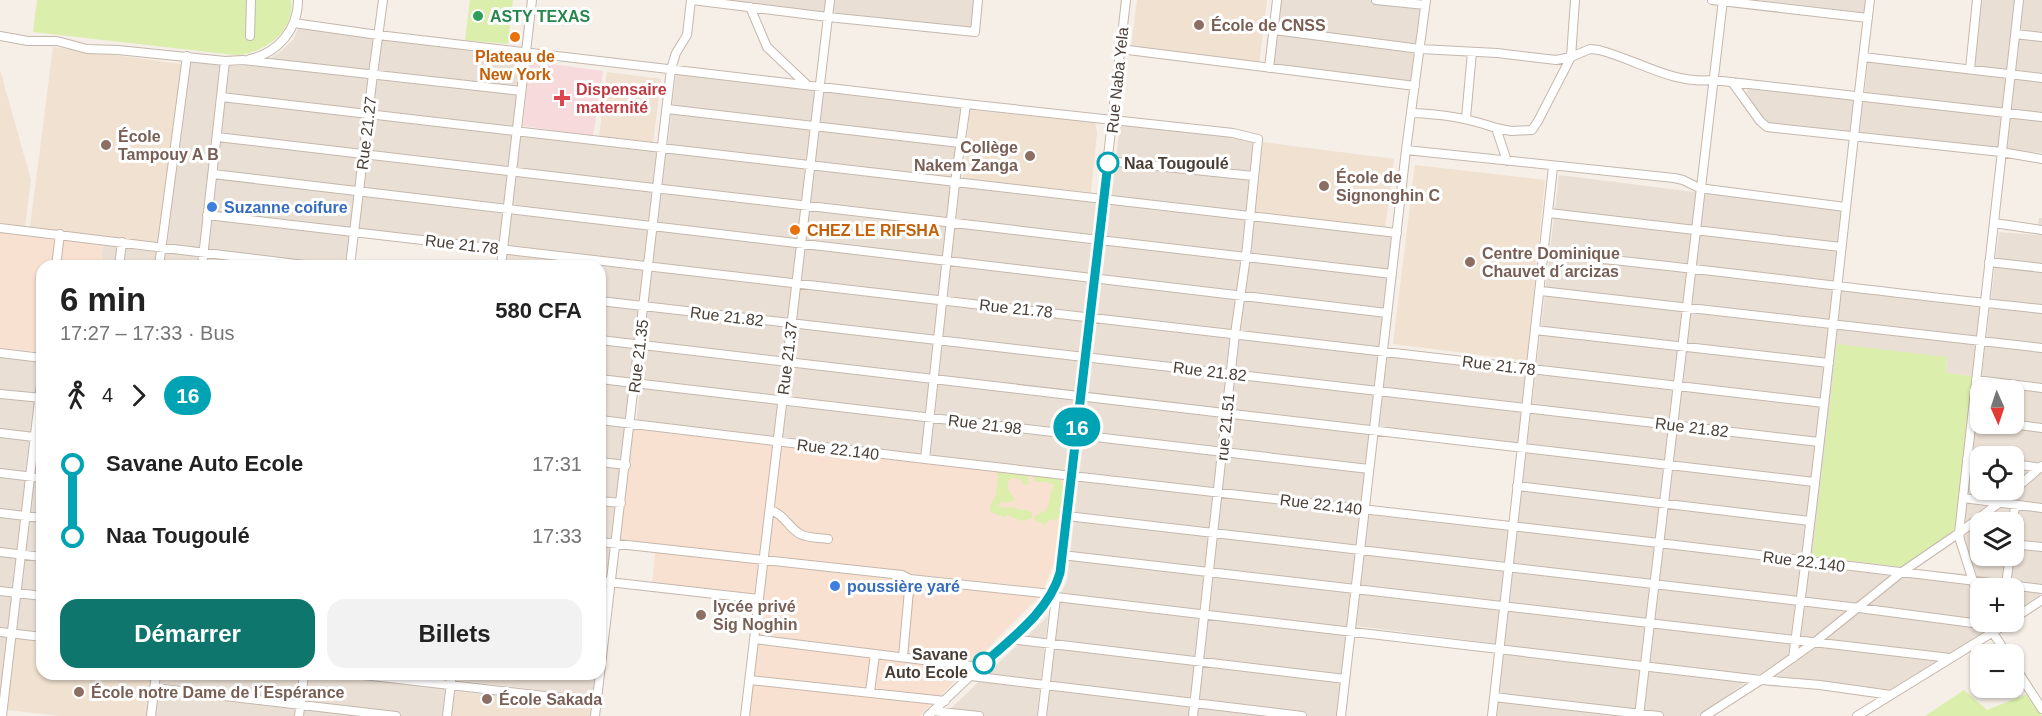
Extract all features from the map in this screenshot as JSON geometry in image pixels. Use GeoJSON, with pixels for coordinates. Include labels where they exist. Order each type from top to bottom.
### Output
{"type":"FeatureCollection","features":[{"type":"Feature","properties":{"kind":"street"},"geometry":{"type":"LineString","coordinates":[[250,36],[251,0]]}},
{"type":"Feature","properties":{"kind":"street"},"geometry":{"type":"LineString","coordinates":[[243,60],[264,54],[282,41],[294,22],[298,0]]}},
{"type":"Feature","properties":{"kind":"street","name":"Rue 21.27"},"geometry":{"type":"LineString","coordinates":[[351,260],[383,0]]}},
{"type":"Feature","properties":{"kind":"street"},"geometry":{"type":"LineString","coordinates":[[502,260],[532,0]]}},
{"type":"Feature","properties":{"kind":"street"},"geometry":{"type":"LineString","coordinates":[[692,0],[975,32],[978,0]]}},
{"type":"Feature","properties":{"kind":"street","name":"Rue 21.35"},"geometry":{"type":"LineString","coordinates":[[606,608],[612,582],[671,69],[676,53],[687,35],[692,0]]}},
{"type":"Feature","properties":{"kind":"street","name":"Rue 21.37"},"geometry":{"type":"LineString","coordinates":[[746,716],[830,0]]}},
{"type":"Feature","properties":{"kind":"street","name":"Rue Naba Yela"},"geometry":{"type":"LineString","coordinates":[[931,714],[1054,595],[1060,573],[1067,516],[1126,0]]}},
{"type":"Feature","properties":{"kind":"street"},"geometry":{"type":"LineString","coordinates":[[1269,68],[1277,0]]}},
{"type":"Feature","properties":{"kind":"street"},"geometry":{"type":"LineString","coordinates":[[1341,716],[1425,3],[1376,0]]}},
{"type":"Feature","properties":{"kind":"street"},"geometry":{"type":"LineString","coordinates":[[1411,113],[1466,118],[1511,131],[1532,130],[1571,57],[1575,0]]}},
{"type":"Feature","properties":{"kind":"street"},"geometry":{"type":"LineString","coordinates":[[1712,0],[1868,18]]}},
{"type":"Feature","properties":{"kind":"street"},"geometry":{"type":"LineString","coordinates":[[1793,658],[1802,602],[1870,0]]}},
{"type":"Feature","properties":{"kind":"street"},"geometry":{"type":"LineString","coordinates":[[1970,69],[1977,0]]}},
{"type":"Feature","properties":{"kind":"street"},"geometry":{"type":"LineString","coordinates":[[1976,380],[2019,0]]}},
{"type":"Feature","properties":{"kind":"street"},"geometry":{"type":"LineString","coordinates":[[1639,715],[1699,188],[1723,1]]}},
{"type":"Feature","properties":{"kind":"street"},"geometry":{"type":"LineString","coordinates":[[750,7],[767,47],[806,84]]}},
{"type":"Feature","properties":{"kind":"street"},"geometry":{"type":"LineString","coordinates":[[294,22],[378,35],[1112,121]]}},
{"type":"Feature","properties":{"kind":"street"},"geometry":{"type":"LineString","coordinates":[[1274,30],[1420,49],[1556,60],[1590,49],[1599,50],[1662,74],[1693,80],[1732,82],[2042,117]]}},
{"type":"Feature","properties":{"kind":"street"},"geometry":{"type":"LineString","coordinates":[[2015,34],[2042,38]]}},
{"type":"Feature","properties":{"kind":"street"},"geometry":{"type":"LineString","coordinates":[[0,36],[28,41],[57,41],[87,49],[225,61],[243,60],[521,91]]}},
{"type":"Feature","properties":{"kind":"street"},"geometry":{"type":"LineString","coordinates":[[1120,49],[1415,86]]}},
{"type":"Feature","properties":{"kind":"street"},"geometry":{"type":"LineString","coordinates":[[1466,118],[1472,52]]}},
{"type":"Feature","properties":{"kind":"street"},"geometry":{"type":"LineString","coordinates":[[160,260],[187,56]]}},
{"type":"Feature","properties":{"kind":"street"},"geometry":{"type":"LineString","coordinates":[[1863,57],[2042,78]]}},
{"type":"Feature","properties":{"kind":"street"},"geometry":{"type":"LineString","coordinates":[[202,260],[225,61]]}},
{"type":"Feature","properties":{"kind":"street"},"geometry":{"type":"LineString","coordinates":[[1732,82],[1760,121],[1767,127],[2001,152],[2042,159]]}},
{"type":"Feature","properties":{"kind":"street"},"geometry":{"type":"LineString","coordinates":[[221,97],[1397,233]]}},
{"type":"Feature","properties":{"kind":"street"},"geometry":{"type":"LineString","coordinates":[[925,459],[966,104]]}},
{"type":"Feature","properties":{"kind":"street"},"geometry":{"type":"LineString","coordinates":[[667,109],[960,143]]}},
{"type":"Feature","properties":{"kind":"street","name":"rue 21.51"},"geometry":{"type":"LineString","coordinates":[[1112,121],[1233,133],[1258,139],[1192,716]]}},
{"type":"Feature","properties":{"kind":"street"},"geometry":{"type":"LineString","coordinates":[[1496,128],[1507,161]]}},
{"type":"Feature","properties":{"kind":"street"},"geometry":{"type":"LineString","coordinates":[[217,137],[1392,274]]}},
{"type":"Feature","properties":{"kind":"street"},"geometry":{"type":"LineString","coordinates":[[1406,150],[1674,178],[1699,188],[1845,207]]}},
{"type":"Feature","properties":{"kind":"street"},"geometry":{"type":"LineString","coordinates":[[1108,161],[1253,176]]}},
{"type":"Feature","properties":{"kind":"street"},"geometry":{"type":"LineString","coordinates":[[1491,716],[1553,167]]}},
{"type":"Feature","properties":{"kind":"street"},"geometry":{"type":"LineString","coordinates":[[213,174],[1387,313]]}},
{"type":"Feature","properties":{"kind":"street"},"geometry":{"type":"LineString","coordinates":[[1549,213],[1841,247]]}},
{"type":"Feature","properties":{"kind":"street","name":"Rue 21.78"},"geometry":{"type":"LineString","coordinates":[[207,215],[597,260]]}},
{"type":"Feature","properties":{"kind":"street"},"geometry":{"type":"LineString","coordinates":[[1994,223],[2042,230]]}},
{"type":"Feature","properties":{"kind":"street"},"geometry":{"type":"LineString","coordinates":[[0,228],[266,260]]}},
{"type":"Feature","properties":{"kind":"street"},"geometry":{"type":"LineString","coordinates":[[57,260],[60,234]]}},
{"type":"Feature","properties":{"kind":"street"},"geometry":{"type":"LineString","coordinates":[[120,260],[122,242]]}},
{"type":"Feature","properties":{"kind":"street"},"geometry":{"type":"LineString","coordinates":[[1545,253],[1691,267],[2042,309]]}},
{"type":"Feature","properties":{"kind":"street","name":"Rue 21.78"},"geometry":{"type":"LineString","coordinates":[[606,261],[1824,403]]}},
{"type":"Feature","properties":{"kind":"street"},"geometry":{"type":"LineString","coordinates":[[1989,262],[2042,268]]}},
{"type":"Feature","properties":{"kind":"street"},"geometry":{"type":"LineString","coordinates":[[1540,291],[2042,348]]}},
{"type":"Feature","properties":{"kind":"street","name":"Rue 21.82"},"geometry":{"type":"LineString","coordinates":[[606,302],[1819,442]]}},
{"type":"Feature","properties":{"kind":"street"},"geometry":{"type":"LineString","coordinates":[[1535,330],[1829,363]]}},
{"type":"Feature","properties":{"kind":"street"},"geometry":{"type":"LineString","coordinates":[[606,341],[1814,482]]}},
{"type":"Feature","properties":{"kind":"street"},"geometry":{"type":"LineString","coordinates":[[0,353],[36,357]]}},
{"type":"Feature","properties":{"kind":"street","name":"Rue 21.98"},"geometry":{"type":"LineString","coordinates":[[606,380],[1369,469]]}},
{"type":"Feature","properties":{"kind":"street"},"geometry":{"type":"LineString","coordinates":[[2024,386],[2042,388]]}},
{"type":"Feature","properties":{"kind":"street"},"geometry":{"type":"LineString","coordinates":[[0,394],[36,398]]}},
{"type":"Feature","properties":{"kind":"street","name":"Rue 22.140"},"geometry":{"type":"LineString","coordinates":[[606,421],[1970,581]]}},
{"type":"Feature","properties":{"kind":"street"},"geometry":{"type":"LineString","coordinates":[[2024,426],[2042,428]]}},
{"type":"Feature","properties":{"kind":"street"},"geometry":{"type":"LineString","coordinates":[[0,433],[36,437]]}},
{"type":"Feature","properties":{"kind":"street"},"geometry":{"type":"LineString","coordinates":[[1971,578],[1959,533],[1967,459],[1973,434]]}},
{"type":"Feature","properties":{"kind":"street"},"geometry":{"type":"LineString","coordinates":[[2,716],[4,671],[12,634],[30,476],[36,447]]}},
{"type":"Feature","properties":{"kind":"street"},"geometry":{"type":"LineString","coordinates":[[606,463],[626,465]]}},
{"type":"Feature","properties":{"kind":"street"},"geometry":{"type":"LineString","coordinates":[[2024,465],[2041,467]]}},
{"type":"Feature","properties":{"kind":"street"},"geometry":{"type":"LineString","coordinates":[[1705,716],[1815,642],[1902,572],[2000,503],[2041,467]]}},
{"type":"Feature","properties":{"kind":"street"},"geometry":{"type":"LineString","coordinates":[[0,473],[36,477]]}},
{"type":"Feature","properties":{"kind":"street"},"geometry":{"type":"LineString","coordinates":[[1517,486],[1810,521]]}},
{"type":"Feature","properties":{"kind":"street"},"geometry":{"type":"LineString","coordinates":[[1963,498],[2042,508]]}},
{"type":"Feature","properties":{"kind":"street"},"geometry":{"type":"LineString","coordinates":[[606,502],[621,503]]}},
{"type":"Feature","properties":{"kind":"street"},"geometry":{"type":"LineString","coordinates":[[2014,512],[2015,505]]}},
{"type":"Feature","properties":{"kind":"street"},"geometry":{"type":"LineString","coordinates":[[770,510],[783,517],[802,536],[828,539]]}},
{"type":"Feature","properties":{"kind":"street"},"geometry":{"type":"LineString","coordinates":[[0,513],[36,517]]}},
{"type":"Feature","properties":{"kind":"street"},"geometry":{"type":"LineString","coordinates":[[1067,516],[1970,621]]}},
{"type":"Feature","properties":{"kind":"street"},"geometry":{"type":"LineString","coordinates":[[606,543],[902,575],[910,579],[1891,695]]}},
{"type":"Feature","properties":{"kind":"street"},"geometry":{"type":"LineString","coordinates":[[2024,545],[2042,547]]}},
{"type":"Feature","properties":{"kind":"street"},"geometry":{"type":"LineString","coordinates":[[0,552],[36,556]]}},
{"type":"Feature","properties":{"kind":"street"},"geometry":{"type":"LineString","coordinates":[[1062,555],[1950,658]]}},
{"type":"Feature","properties":{"kind":"street"},"geometry":{"type":"LineString","coordinates":[[903,657],[910,579]]}},
{"type":"Feature","properties":{"kind":"street"},"geometry":{"type":"LineString","coordinates":[[606,581],[759,599]]}},
{"type":"Feature","properties":{"kind":"street","name":"Rue 22.140"},"geometry":{"type":"LineString","coordinates":[[2024,587],[2042,589]]}},
{"type":"Feature","properties":{"kind":"street"},"geometry":{"type":"LineString","coordinates":[[0,591],[36,595]]}},
{"type":"Feature","properties":{"kind":"street"},"geometry":{"type":"LineString","coordinates":[[1042,716],[1054,595]]}},
{"type":"Feature","properties":{"kind":"street"},"geometry":{"type":"LineString","coordinates":[[2024,612],[2042,600]]}},
{"type":"Feature","properties":{"kind":"street"},"geometry":{"type":"LineString","coordinates":[[0,632],[36,636]]}},
{"type":"Feature","properties":{"kind":"street"},"geometry":{"type":"LineString","coordinates":[[1857,716],[1993,633],[2000,644]]}},
{"type":"Feature","properties":{"kind":"street"},"geometry":{"type":"LineString","coordinates":[[754,639],[980,668]]}},
{"type":"Feature","properties":{"kind":"street"},"geometry":{"type":"LineString","coordinates":[[1011,639],[1345,679]]}},
{"type":"Feature","properties":{"kind":"street"},"geometry":{"type":"LineString","coordinates":[[870,692],[875,654]]}},
{"type":"Feature","properties":{"kind":"street"},"geometry":{"type":"LineString","coordinates":[[971,676],[1302,716]]}},
{"type":"Feature","properties":{"kind":"street"},"geometry":{"type":"LineString","coordinates":[[152,716],[155,680]]}},
{"type":"Feature","properties":{"kind":"street"},"geometry":{"type":"LineString","coordinates":[[299,716],[303,680]]}},
{"type":"Feature","properties":{"kind":"street"},"geometry":{"type":"LineString","coordinates":[[413,680],[597,702]]}},
{"type":"Feature","properties":{"kind":"street"},"geometry":{"type":"LineString","coordinates":[[447,716],[451,680]]}},
{"type":"Feature","properties":{"kind":"street","name":"Rue 21.35"},"geometry":{"type":"LineString","coordinates":[[596,716],[599,680]]}},
{"type":"Feature","properties":{"kind":"street"},"geometry":{"type":"LineString","coordinates":[[750,680],[945,701]]}},
{"type":"Feature","properties":{"kind":"street"},"geometry":{"type":"LineString","coordinates":[[2024,681],[2042,709]]}},
{"type":"Feature","properties":{"kind":"street"},"geometry":{"type":"LineString","coordinates":[[154,688],[396,716]]}},
{"type":"Feature","properties":{"kind":"street"},"geometry":{"type":"LineString","coordinates":[[1494,697],[1659,716]]}},
{"type":"Feature","properties":{"kind":"street"},"geometry":{"type":"LineString","coordinates":[[931,714],[979,716]]}},
{"type":"Feature","properties":{"kind":"shaded area"},"geometry":{"type":"Polygon","coordinates":[[[720,0],[976,0],[973,28],[720,0]]]}},
{"type":"Feature","properties":{"kind":"shaded area","name":"École de CNSS"},"geometry":{"type":"Polygon","coordinates":[[[1137,0],[1267,0],[1259,64],[1131,49],[1137,0]]]}},
{"type":"Feature","properties":{"kind":"shaded area"},"geometry":{"type":"Polygon","coordinates":[[[1277,0],[1421,0],[1412,82],[1270,65],[1277,0]]]}},
{"type":"Feature","properties":{"kind":"shaded area"},"geometry":{"type":"Polygon","coordinates":[[[1756,0],[1868,0],[1867,13],[1756,0]]]}},
{"type":"Feature","properties":{"kind":"shaded area"},"geometry":{"type":"Polygon","coordinates":[[[1981,0],[2042,0],[2042,153],[1766,124],[1747,93],[1748,89],[1864,101],[1868,61],[1973,73],[1981,0]]]}},
{"type":"Feature","properties":{"kind":"shaded area"},"geometry":{"type":"Polygon","coordinates":[[[298,28],[521,55],[514,133],[667,151],[676,73],[964,106],[954,186],[1096,201],[1066,472],[636,421],[641,382],[606,378],[606,260],[507,260],[508,246],[354,229],[350,260],[292,260],[167,245],[190,62],[238,66],[259,64],[281,51],[294,39],[298,28]]]}},
{"type":"Feature","properties":{"kind":"shaded area","name":"École Tampouy A B"},"geometry":{"type":"Polygon","coordinates":[[[53,47],[181,64],[160,244],[30,227],[53,47]]]}},
{"type":"Feature","properties":{"kind":"shaded area","name":"Dispensaire maternité"},"geometry":{"type":"Polygon","coordinates":[[[529,61],[603,71],[593,136],[523,126],[529,61]]]}},
{"type":"Feature","properties":{"kind":"shaded area"},"geometry":{"type":"Polygon","coordinates":[[[0,70],[31,180],[25,226],[0,223],[0,70]]]}},
{"type":"Feature","properties":{"kind":"shaded area"},"geometry":{"type":"Polygon","coordinates":[[[607,72],[661,79],[653,143],[599,137],[607,72]]]}},
{"type":"Feature","properties":{"kind":"shaded area","name":"Collège Nakem Zanga"},"geometry":{"type":"Polygon","coordinates":[[[970,110],[1095,122],[1097,133],[1091,192],[963,180],[970,110]]]}},
{"type":"Feature","properties":{"kind":"shaded area"},"geometry":{"type":"Polygon","coordinates":[[[1120,124],[1255,138],[1245,219],[1395,236],[1380,356],[1527,371],[1519,444],[1373,427],[1362,514],[1509,530],[1498,644],[1349,625],[1337,716],[1045,716],[1057,601],[1067,581],[1120,124]]]}},
{"type":"Feature","properties":{"kind":"shaded area","name":"École de Signonghin C"},"geometry":{"type":"Polygon","coordinates":[[[1263,142],[1394,159],[1385,230],[1254,213],[1263,142]]]}},
{"type":"Feature","properties":{"kind":"shaded area","name":"Centre Dominique Chauvet d´arcizas"},"geometry":{"type":"Polygon","coordinates":[[[1415,165],[1545,180],[1527,361],[1393,344],[1415,165]]]}},
{"type":"Feature","properties":{"kind":"shaded area"},"geometry":{"type":"Polygon","coordinates":[[[1559,175],[1845,211],[1837,290],[1983,306],[1973,376],[1946,373],[1947,357],[1812,556],[1967,574],[1970,583],[1970,632],[1985,632],[1893,690],[1757,674],[1699,716],[1495,716],[1559,175]]]}},
{"type":"Feature","properties":{"kind":"shaded area"},"geometry":{"type":"Polygon","coordinates":[[[2039,218],[2042,218],[2042,593],[2024,605],[2024,578],[1978,578],[1973,566],[2024,566],[2024,512],[1970,512],[1970,559],[1962,539],[1970,470],[1970,500],[2024,500],[2024,446],[1973,446],[1975,434],[2024,434],[2024,380],[1981,380],[1999,232],[2036,235],[2039,218]]]}},
{"type":"Feature","properties":{"kind":"shaded area"},"geometry":{"type":"Polygon","coordinates":[[[0,232],[103,244],[101,260],[36,260],[36,351],[0,348],[0,232]]]}},
{"type":"Feature","properties":{"kind":"shaded area"},"geometry":{"type":"Polygon","coordinates":[[[103,244],[229,260],[102,260],[103,244]]]}},
{"type":"Feature","properties":{"kind":"shaded area"},"geometry":{"type":"Polygon","coordinates":[[[0,357],[36,361],[36,640],[16,638],[7,710],[0,709],[0,357]]]}},
{"type":"Feature","properties":{"kind":"shaded area"},"geometry":{"type":"Polygon","coordinates":[[[606,382],[633,385],[631,429],[606,661],[606,382]]]}},
{"type":"Feature","properties":{"kind":"shaded area"},"geometry":{"type":"Polygon","coordinates":[[[631,429],[1064,477],[1057,553],[1053,566],[1044,588],[908,574],[900,654],[758,637],[762,597],[652,584],[656,544],[619,539],[631,429]]]}},
{"type":"Feature","properties":{"kind":"shaded area"},"geometry":{"type":"Polygon","coordinates":[[[913,578],[1043,593],[920,716],[748,716],[756,642],[905,659],[913,578]]]}},
{"type":"Feature","properties":{"kind":"shaded area"},"geometry":{"type":"Polygon","coordinates":[[[1048,616],[1037,716],[943,716],[1048,616]]]}},
{"type":"Feature","properties":{"kind":"shaded area","name":"École notre Dame de l´Espérance"},"geometry":{"type":"Polygon","coordinates":[[[16,638],[36,640],[36,680],[149,680],[145,716],[60,716],[7,710],[16,638]]]}},
{"type":"Feature","properties":{"kind":"shaded area"},"geometry":{"type":"Polygon","coordinates":[[[149,680],[449,680],[444,716],[145,716],[149,680]]]}},
{"type":"Feature","properties":{"kind":"shaded area"},"geometry":{"type":"Polygon","coordinates":[[[457,680],[604,680],[602,698],[457,680]]]}},
{"type":"Feature","properties":{"kind":"shaded area","name":"École Sakada"},"geometry":{"type":"Polygon","coordinates":[[[453,691],[591,706],[590,716],[450,716],[453,691]]]}},
{"type":"Feature","properties":{"kind":"green space"},"geometry":{"type":"Polygon","coordinates":[[[37,0],[291,0],[291,12],[283,31],[267,46],[246,54],[235,55],[33,32],[37,0]]]}},
{"type":"Feature","properties":{"kind":"green space"},"geometry":{"type":"Polygon","coordinates":[[[470,0],[513,0],[508,44],[465,40],[470,0]]]}},
{"type":"Feature","properties":{"kind":"green space"},"geometry":{"type":"Polygon","coordinates":[[[1837,344],[1947,357],[1946,373],[1973,376],[1973,380],[1970,380],[1970,402],[1955,533],[1902,567],[1812,556],[1837,344]]]}},
{"type":"Feature","properties":{"kind":"green space"},"geometry":{"type":"Polygon","coordinates":[[[995,470],[1027,473],[1029,484],[1024,485],[1021,479],[1011,478],[1008,482],[1008,489],[1015,500],[1007,503],[1002,501],[998,505],[1003,508],[1011,507],[1032,512],[1032,518],[1022,521],[1008,515],[1004,517],[990,512],[991,503],[996,495],[998,475],[995,470]]]}},
{"type":"Feature","properties":{"kind":"green space"},"geometry":{"type":"Polygon","coordinates":[[[1032,475],[1059,478],[1064,489],[1063,505],[1058,509],[1061,512],[1058,519],[1049,520],[1044,525],[1033,518],[1046,510],[1054,485],[1036,482],[1032,475]]]}},
{"type":"Feature","properties":{"kind":"green space"},"geometry":{"type":"Polygon","coordinates":[[[1964,690],[1970,698],[1973,698],[1987,710],[2017,698],[2024,698],[2027,694],[2042,716],[1925,716],[1964,690]]]}},
{"type":"Feature","properties":{"kind":"bus line","name":"16"},"geometry":{"type":"LineString","coordinates":[[984,663],[1048,601],[1060,573],[1108,163]]}},
{"type":"Feature","properties":{"kind":"place","name":"ASTY TEXAS"},"geometry":{"type":"Point","coordinates":[478,16]}},
{"type":"Feature","properties":{"kind":"place","name":"École de CNSS"},"geometry":{"type":"Point","coordinates":[1199,25]}},
{"type":"Feature","properties":{"kind":"place","name":"Plateau de New York"},"geometry":{"type":"Point","coordinates":[515,37]}},
{"type":"Feature","properties":{"kind":"place","name":"Dispensaire maternité"},"geometry":{"type":"Point","coordinates":[562,98]}},
{"type":"Feature","properties":{"kind":"place","name":"École Tampouy A B"},"geometry":{"type":"Point","coordinates":[106,145]}},
{"type":"Feature","properties":{"kind":"place","name":"Collège Nakem Zanga"},"geometry":{"type":"Point","coordinates":[1030,156]}},
{"type":"Feature","properties":{"kind":"place","name":"Naa Tougoulé"},"geometry":{"type":"Point","coordinates":[1108,163]}},
{"type":"Feature","properties":{"kind":"place","name":"École de Signonghin C"},"geometry":{"type":"Point","coordinates":[1324,186]}},
{"type":"Feature","properties":{"kind":"place","name":"Suzanne coifure"},"geometry":{"type":"Point","coordinates":[212,207]}},
{"type":"Feature","properties":{"kind":"place","name":"CHEZ LE RIFSHA"},"geometry":{"type":"Point","coordinates":[795,230]}},
{"type":"Feature","properties":{"kind":"place","name":"Centre Dominique Chauvet d´arcizas"},"geometry":{"type":"Point","coordinates":[1470,262]}},
{"type":"Feature","properties":{"kind":"place","name":"poussière yaré"},"geometry":{"type":"Point","coordinates":[835,586]}},
{"type":"Feature","properties":{"kind":"place","name":"lycée privé Sig Noghin"},"geometry":{"type":"Point","coordinates":[701,615]}},
{"type":"Feature","properties":{"kind":"place","name":"Savane Auto Ecole"},"geometry":{"type":"Point","coordinates":[984,663]}},
{"type":"Feature","properties":{"kind":"place","name":"École notre Dame de l´Espérance"},"geometry":{"type":"Point","coordinates":[79,692]}},
{"type":"Feature","properties":{"kind":"place","name":"École Sakada"},"geometry":{"type":"Point","coordinates":[487,699]}}]}
